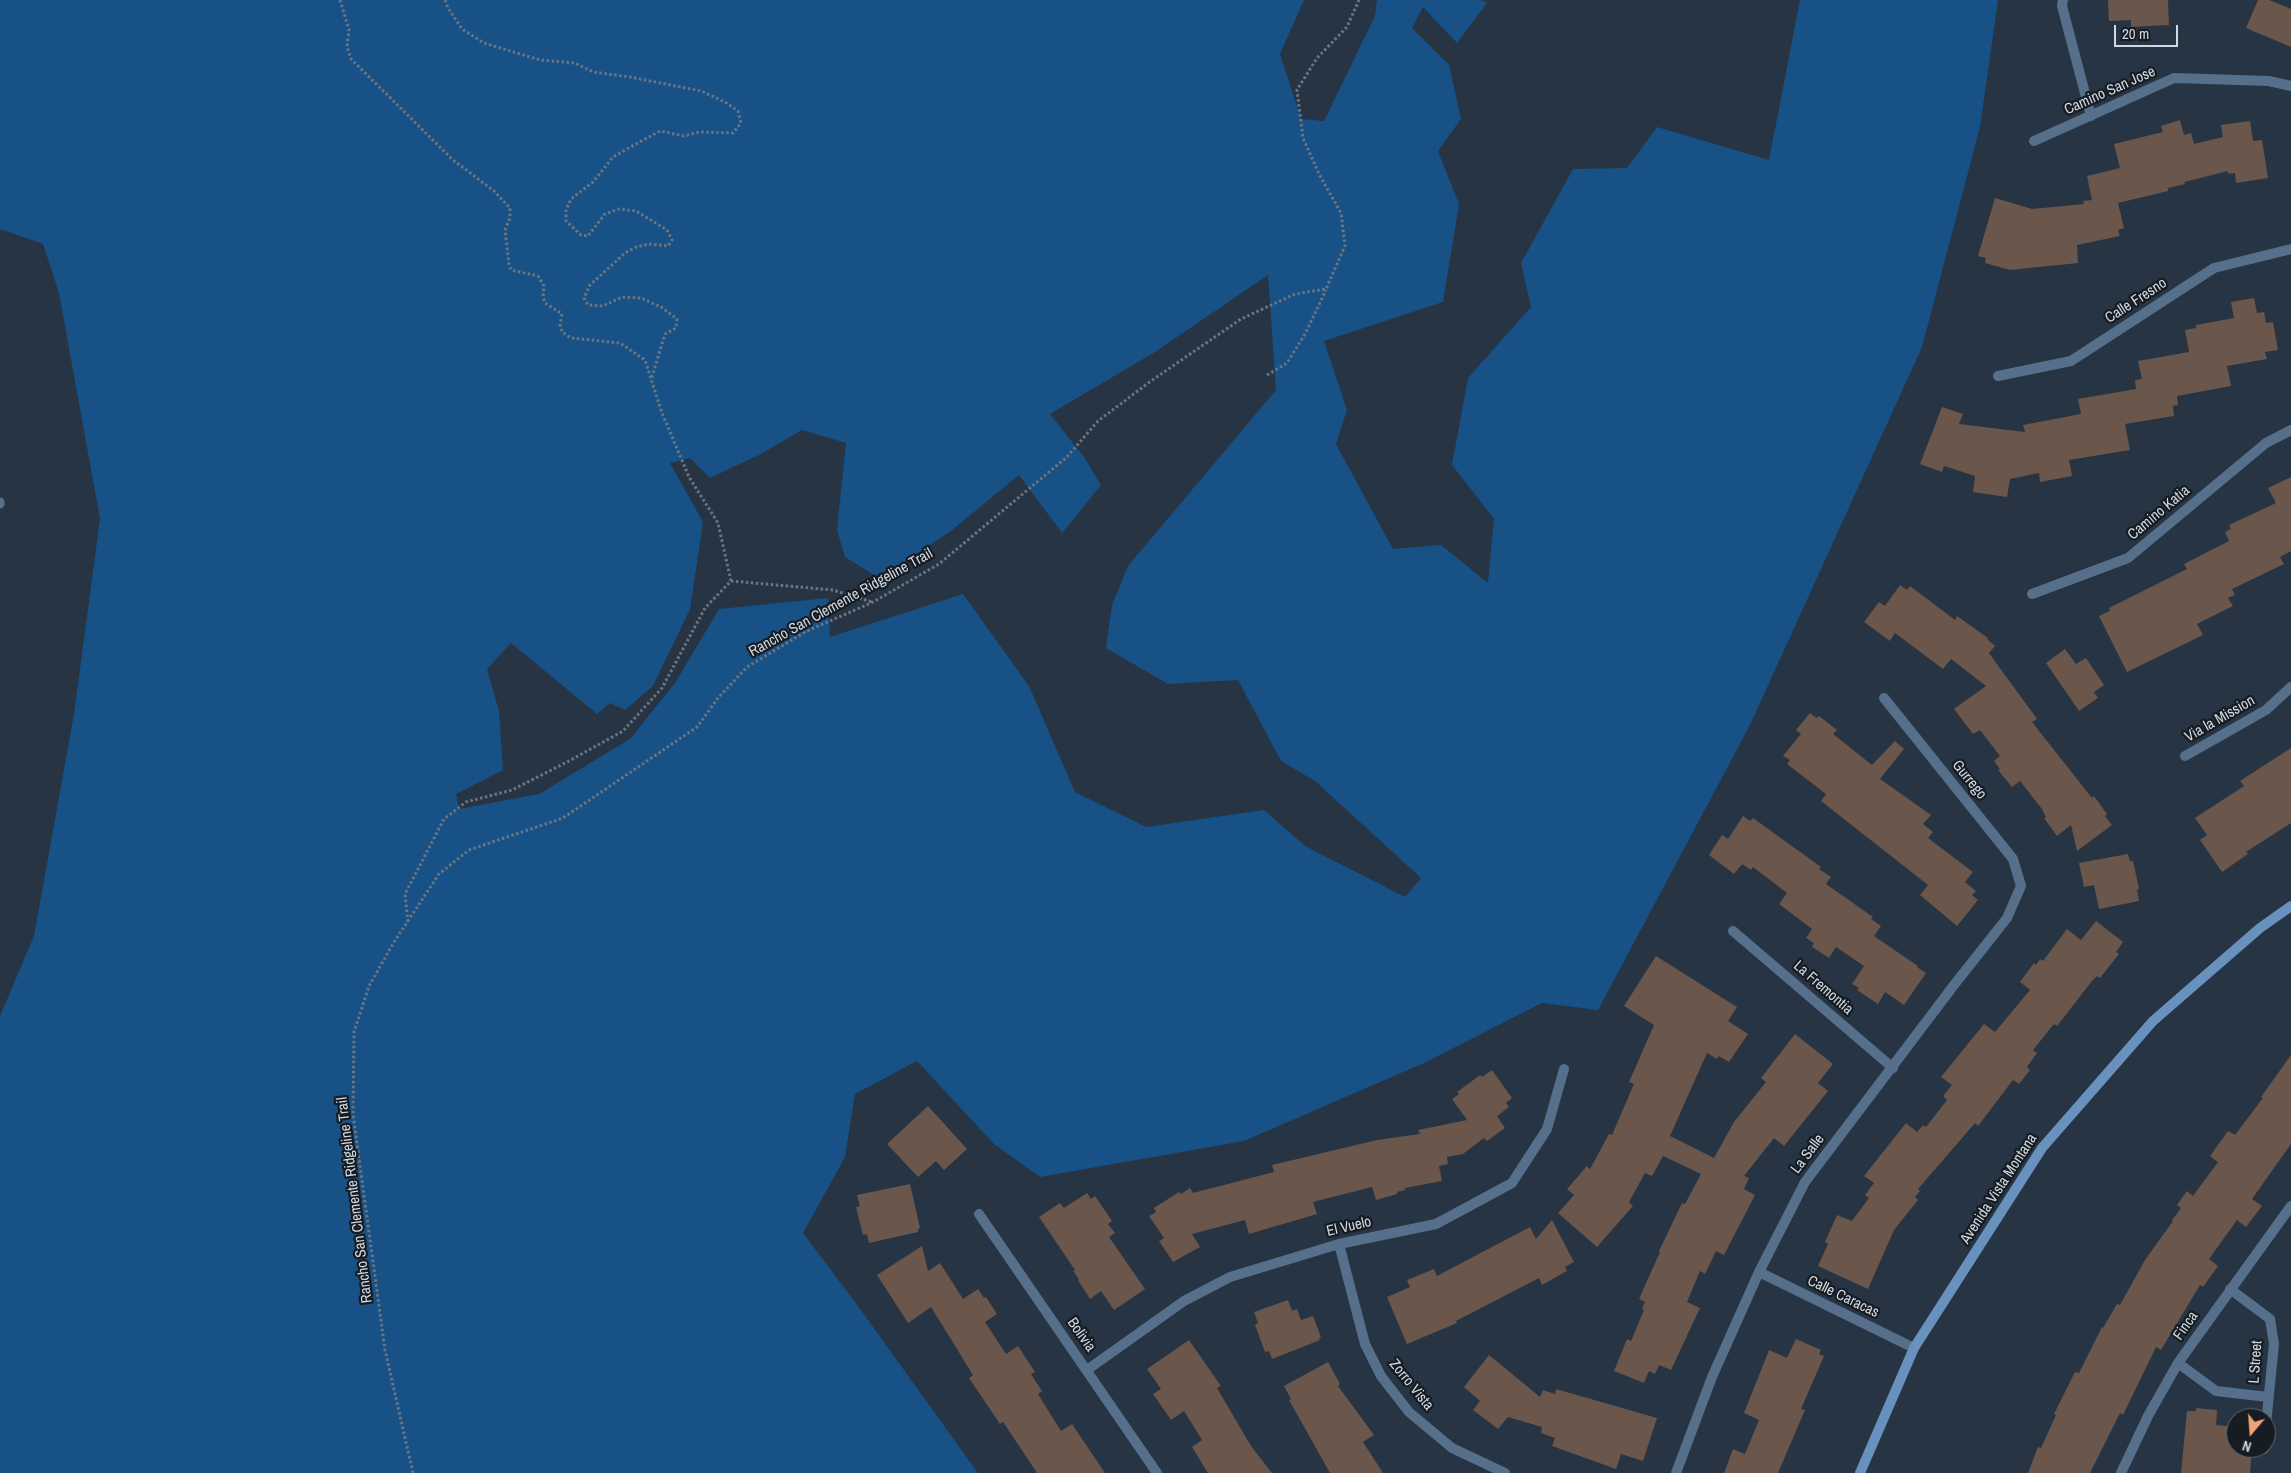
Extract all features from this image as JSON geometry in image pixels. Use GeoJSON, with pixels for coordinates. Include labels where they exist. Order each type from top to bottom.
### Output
{"type":"FeatureCollection","features":[{"type":"Feature","properties":{"kind":"street"},"geometry":{"type":"LineString","coordinates":[[2063,0],[2062,6],[2091,116]]}},
{"type":"Feature","properties":{"kind":"street","name":"Camino San Jose"},"geometry":{"type":"LineString","coordinates":[[2034,141],[2174,78],[2269,81],[2291,86]]}},
{"type":"Feature","properties":{"kind":"street","name":"Calle Fresno"},"geometry":{"type":"LineString","coordinates":[[1998,376],[2071,361],[2214,268],[2291,249]]}},
{"type":"Feature","properties":{"kind":"street","name":"Camino Katia"},"geometry":{"type":"LineString","coordinates":[[2032,594],[2128,558],[2266,442],[2291,430]]}},
{"type":"Feature","properties":{"kind":"street","name":"Via la Mission"},"geometry":{"type":"LineString","coordinates":[[2185,756],[2266,710],[2291,686]]}},
{"type":"Feature","properties":{"kind":"street","name":"Gurrego"},"geometry":{"type":"LineString","coordinates":[[1884,698],[2013,859],[2021,886]]}},
{"type":"Feature","properties":{"kind":"street","name":"La Salle"},"geometry":{"type":"LineString","coordinates":[[1676,1473],[1712,1377],[1759,1272],[1805,1182],[2007,918],[2021,886]]}},
{"type":"Feature","properties":{"kind":"street","name":"Avenida Vista Montana"},"geometry":{"type":"LineString","coordinates":[[1860,1473],[1914,1348],[2042,1148],[2154,1020],[2260,928],[2291,906]]}},
{"type":"Feature","properties":{"kind":"street","name":"La Fremontia"},"geometry":{"type":"LineString","coordinates":[[1733,931],[1893,1068]]}},
{"type":"Feature","properties":{"kind":"street","name":"El Vuelo"},"geometry":{"type":"LineString","coordinates":[[1087,1370],[1184,1301],[1230,1277],[1339,1244],[1436,1224],[1512,1183],[1547,1129],[1564,1069]]}},
{"type":"Feature","properties":{"kind":"street","name":"Finca"},"geometry":{"type":"LineString","coordinates":[[2121,1473],[2148,1416],[2178,1364],[2291,1206]]}},
{"type":"Feature","properties":{"kind":"street","name":"Bolivia"},"geometry":{"type":"LineString","coordinates":[[979,1214],[1157,1473]]}},
{"type":"Feature","properties":{"kind":"street","name":"Zorro Vista"},"geometry":{"type":"LineString","coordinates":[[1339,1244],[1365,1344],[1380,1376],[1409,1412],[1452,1448],[1505,1473]]}},
{"type":"Feature","properties":{"kind":"street","name":"Calle Caracas"},"geometry":{"type":"LineString","coordinates":[[1759,1272],[1914,1348]]}},
{"type":"Feature","properties":{"kind":"street","name":"L Street"},"geometry":{"type":"LineString","coordinates":[[2230,1289],[2270,1318],[2274,1344],[2267,1408]]}},
{"type":"Feature","properties":{"kind":"street","name":"L Street"},"geometry":{"type":"LineString","coordinates":[[2178,1364],[2216,1391],[2268,1398]]}},
{"type":"Feature","properties":{"kind":"path"},"geometry":{"type":"LineString","coordinates":[[340,0],[349,30],[347,47],[351,59],[453,160],[494,191],[510,208],[510,218],[505,230],[508,264],[512,270],[538,276],[544,286],[543,297],[545,303],[562,314],[560,324],[562,332],[571,338],[620,343],[645,360],[662,413],[689,477],[718,523],[731,581]]}},
{"type":"Feature","properties":{"kind":"path"},"geometry":{"type":"LineString","coordinates":[[445,0],[462,29],[484,43],[540,60],[575,63],[593,72],[701,91],[725,102],[738,111],[741,123],[733,133],[699,132],[684,136],[660,131],[613,157],[593,182],[571,199],[566,210],[566,221],[581,235],[588,236],[605,214],[619,209],[636,211],[668,230],[672,240],[668,246],[649,244],[636,247],[625,253],[590,285],[584,298],[588,305],[603,306],[622,297],[641,298],[661,307],[677,320],[676,328],[664,334],[651,380]]}},
{"type":"Feature","properties":{"kind":"path"},"geometry":{"type":"LineString","coordinates":[[1267,375],[1287,363],[1306,334],[1345,246],[1341,213],[1319,174],[1303,138],[1297,90],[1317,58],[1348,27],[1359,0]]}},
{"type":"Feature","properties":{"kind":"path","name":"Rancho San Clemente Ridgeline Trail"},"geometry":{"type":"LineString","coordinates":[[412,1473],[385,1350],[353,1114],[354,1032],[369,986],[439,874],[468,850],[563,818],[697,727],[718,698],[747,668],[805,632],[873,602],[939,564],[1067,457],[1098,421],[1159,375],[1240,320],[1295,294],[1326,289]]}},
{"type":"Feature","properties":{"kind":"path"},"geometry":{"type":"LineString","coordinates":[[731,581],[833,590],[873,602]]}},
{"type":"Feature","properties":{"kind":"path"},"geometry":{"type":"LineString","coordinates":[[408,922],[405,894],[444,819],[466,802],[512,790],[623,731],[662,688],[705,608],[731,581]]}},
{"type":"Feature","properties":{"kind":"shaded area"},"geometry":{"type":"Polygon","coordinates":[[[0,0],[1304,0],[1280,54],[1301,119],[1324,121],[1375,16],[1377,0],[1481,0],[1487,3],[1457,43],[1423,7],[1412,28],[1449,65],[1461,119],[1438,151],[1459,204],[1443,302],[1324,341],[1347,410],[1336,444],[1393,549],[1441,545],[1488,583],[1494,519],[1452,465],[1468,378],[1531,307],[1521,263],[1573,169],[1627,168],[1657,127],[1769,160],[1800,0],[1998,0],[1980,127],[1922,347],[1750,725],[1598,1010],[1542,1003],[1424,1063],[1244,1141],[1040,1177],[994,1144],[917,1061],[855,1094],[845,1157],[803,1233],[978,1473],[0,1473],[0,1016],[34,936],[74,714],[100,519],[59,293],[43,244],[0,229],[0,0]],[[1268,275],[1155,352],[1050,414],[1084,457],[1101,485],[1062,533],[1019,475],[951,531],[879,578],[845,557],[837,530],[846,443],[802,430],[761,454],[710,478],[690,458],[670,463],[703,522],[690,609],[653,686],[625,710],[610,703],[597,714],[511,643],[487,669],[499,711],[503,770],[456,794],[459,809],[539,794],[630,739],[675,683],[719,609],[828,598],[830,637],[963,594],[1029,686],[1075,792],[1146,827],[1264,810],[1305,846],[1405,897],[1421,878],[1315,781],[1281,761],[1238,680],[1168,684],[1106,648],[1112,605],[1128,566],[1276,390],[1268,275]]]}},
{"type":"Feature","properties":{"kind":"building"},"geometry":{"type":"Polygon","coordinates":[[[2108,0],[2168,0],[2169,25],[2131,27],[2131,20],[2109,21],[2108,0]]]}},
{"type":"Feature","properties":{"kind":"building"},"geometry":{"type":"Polygon","coordinates":[[[2258,0],[2269,0],[2291,9],[2291,47],[2246,28],[2258,0]]]}},
{"type":"Feature","properties":{"kind":"building"},"geometry":{"type":"Polygon","coordinates":[[[2180,120],[2184,135],[2191,133],[2194,144],[2223,137],[2221,125],[2250,121],[2253,141],[2262,140],[2268,178],[2236,183],[2235,173],[2228,174],[2228,171],[2184,182],[2185,184],[2168,188],[2168,191],[2118,203],[2124,228],[2118,230],[2120,236],[2077,245],[2078,263],[2010,270],[1985,263],[1986,258],[1978,256],[1995,198],[2032,209],[2084,204],[2083,201],[2092,200],[2087,176],[2120,168],[2114,144],[2163,132],[2161,126],[2180,120]]]}},
{"type":"Feature","properties":{"kind":"building"},"geometry":{"type":"Polygon","coordinates":[[[2254,298],[2257,313],[2264,312],[2266,323],[2273,322],[2278,350],[2265,352],[2267,359],[2227,366],[2231,386],[2177,396],[2178,405],[2173,406],[2174,416],[2125,424],[2130,450],[2069,460],[2072,476],[2040,482],[2039,473],[2010,479],[2007,497],[1973,492],[1975,476],[1944,466],[1942,472],[1920,464],[1942,407],[1963,414],[1959,424],[2025,432],[2023,425],[2081,414],[2078,399],[2136,389],[2135,380],[2142,379],[2138,361],[2189,352],[2185,330],[2196,328],[2196,325],[2234,318],[2231,302],[2254,298]]]}},
{"type":"Feature","properties":{"kind":"building"},"geometry":{"type":"Polygon","coordinates":[[[2291,477],[2291,551],[2280,557],[2284,564],[2232,589],[2235,595],[2228,598],[2233,606],[2197,624],[2203,635],[2127,672],[2099,616],[2110,611],[2109,608],[2187,569],[2184,564],[2229,541],[2225,532],[2231,529],[2229,525],[2276,503],[2268,488],[2291,477]]]}},
{"type":"Feature","properties":{"kind":"building"},"geometry":{"type":"Polygon","coordinates":[[[1900,585],[1907,590],[1910,586],[1955,620],[1957,616],[1988,638],[1995,646],[1989,653],[2037,719],[2032,722],[2092,798],[2094,796],[2107,814],[2105,816],[2112,825],[2077,851],[2071,825],[2057,836],[2044,818],[2046,817],[2042,809],[2020,781],[2012,787],[1998,770],[2000,769],[1994,761],[2000,756],[1980,730],[1973,734],[1954,709],[1986,686],[1951,659],[1943,669],[1895,633],[1890,641],[1864,622],[1879,602],[1885,606],[1900,585]]]}},
{"type":"Feature","properties":{"kind":"building"},"geometry":{"type":"Polygon","coordinates":[[[2065,649],[2076,664],[2086,658],[2104,685],[2094,692],[2098,698],[2079,711],[2046,663],[2065,649]]]}},
{"type":"Feature","properties":{"kind":"building"},"geometry":{"type":"Polygon","coordinates":[[[1810,713],[1817,718],[1819,716],[1837,730],[1833,734],[1872,765],[1895,741],[1904,749],[1880,779],[1931,815],[1923,824],[1933,832],[1928,838],[1973,872],[1965,882],[1976,891],[1972,895],[1978,900],[1957,926],[1920,895],[1928,885],[1821,801],[1826,794],[1787,764],[1790,760],[1783,756],[1801,734],[1796,730],[1810,713]]]}},
{"type":"Feature","properties":{"kind":"building"},"geometry":{"type":"Polygon","coordinates":[[[2291,748],[2291,823],[2246,852],[2248,854],[2222,872],[2200,840],[2207,835],[2195,818],[2244,786],[2240,781],[2291,748]]]}},
{"type":"Feature","properties":{"kind":"building"},"geometry":{"type":"Polygon","coordinates":[[[1743,816],[1750,821],[1753,818],[1821,867],[1819,869],[1831,877],[1826,884],[1873,917],[1871,919],[1881,926],[1874,936],[1926,973],[1904,1005],[1885,992],[1878,1004],[1857,990],[1859,988],[1852,984],[1864,966],[1836,947],[1829,958],[1812,947],[1814,943],[1806,938],[1812,929],[1779,904],[1787,893],[1753,867],[1751,870],[1742,864],[1734,874],[1709,855],[1722,835],[1728,839],[1743,816]]]}},
{"type":"Feature","properties":{"kind":"building"},"geometry":{"type":"Polygon","coordinates":[[[2128,854],[2130,861],[2133,861],[2139,889],[2137,890],[2139,901],[2099,909],[2094,885],[2084,887],[2079,863],[2128,854]]]}},
{"type":"Feature","properties":{"kind":"building"},"geometry":{"type":"Polygon","coordinates":[[[2096,921],[2123,942],[2116,952],[2119,954],[2100,978],[2097,976],[2092,981],[2057,1026],[2054,1024],[2033,1050],[2037,1053],[2027,1067],[2030,1070],[2019,1084],[2013,1080],[1978,1126],[1975,1123],[1918,1189],[1920,1191],[1915,1197],[1918,1200],[1894,1230],[1868,1289],[1818,1266],[1828,1244],[1825,1242],[1837,1215],[1852,1221],[1869,1198],[1865,1195],[1874,1183],[1864,1176],[1906,1123],[1917,1132],[1923,1125],[1926,1127],[1947,1100],[1943,1096],[1952,1085],[1941,1077],[1984,1024],[1995,1032],[2030,990],[2020,982],[2034,963],[2036,965],[2040,959],[2043,961],[2067,929],[2081,940],[2096,921]]]}},
{"type":"Feature","properties":{"kind":"building"},"geometry":{"type":"Polygon","coordinates":[[[1656,956],[1737,1007],[1728,1021],[1748,1034],[1729,1062],[1719,1056],[1717,1059],[1707,1053],[1670,1136],[1714,1158],[1734,1122],[1766,1082],[1761,1078],[1795,1034],[1833,1064],[1818,1083],[1828,1091],[1784,1146],[1774,1138],[1744,1176],[1749,1178],[1744,1189],[1755,1195],[1724,1255],[1716,1251],[1705,1274],[1700,1271],[1687,1302],[1700,1308],[1671,1370],[1659,1365],[1655,1374],[1649,1371],[1644,1383],[1614,1371],[1627,1339],[1631,1341],[1644,1310],[1642,1309],[1645,1302],[1639,1299],[1659,1251],[1682,1203],[1685,1204],[1701,1174],[1663,1156],[1652,1176],[1645,1173],[1629,1202],[1633,1206],[1597,1247],[1558,1213],[1574,1195],[1567,1189],[1587,1166],[1590,1169],[1609,1134],[1612,1135],[1634,1084],[1629,1082],[1654,1025],[1624,1006],[1656,956]]]}},
{"type":"Feature","properties":{"kind":"building"},"geometry":{"type":"Polygon","coordinates":[[[2291,1055],[2291,1144],[2252,1199],[2262,1206],[2246,1227],[2237,1220],[2209,1259],[2218,1266],[2203,1287],[2200,1285],[2161,1350],[2156,1347],[2123,1415],[2120,1413],[2090,1473],[2028,1473],[2038,1447],[2041,1448],[2056,1415],[2054,1414],[2075,1372],[2079,1373],[2102,1327],[2117,1304],[2120,1305],[2145,1260],[2181,1208],[2177,1205],[2187,1191],[2193,1196],[2218,1162],[2210,1156],[2228,1131],[2235,1135],[2263,1098],[2261,1097],[2291,1055]]]}},
{"type":"Feature","properties":{"kind":"building"},"geometry":{"type":"Polygon","coordinates":[[[1492,1070],[1512,1098],[1506,1103],[1509,1107],[1497,1116],[1505,1128],[1487,1141],[1484,1138],[1463,1154],[1447,1157],[1448,1164],[1439,1166],[1442,1181],[1405,1188],[1405,1190],[1397,1192],[1397,1194],[1376,1200],[1372,1187],[1313,1202],[1317,1214],[1249,1234],[1245,1220],[1192,1234],[1200,1247],[1173,1262],[1159,1241],[1164,1238],[1149,1216],[1156,1212],[1154,1208],[1179,1192],[1181,1194],[1190,1188],[1193,1193],[1274,1172],[1272,1165],[1377,1140],[1420,1134],[1418,1130],[1467,1120],[1452,1099],[1459,1094],[1457,1092],[1480,1075],[1482,1077],[1492,1070]]]}},
{"type":"Feature","properties":{"kind":"building"},"geometry":{"type":"Polygon","coordinates":[[[928,1106],[967,1149],[944,1170],[936,1161],[918,1177],[887,1144],[928,1106]]]}},
{"type":"Feature","properties":{"kind":"building"},"geometry":{"type":"Polygon","coordinates":[[[910,1184],[920,1228],[918,1232],[869,1243],[867,1234],[863,1235],[856,1207],[860,1206],[857,1195],[910,1184]]]}},
{"type":"Feature","properties":{"kind":"building"},"geometry":{"type":"Polygon","coordinates":[[[1087,1193],[1091,1199],[1095,1196],[1112,1221],[1108,1224],[1115,1233],[1109,1237],[1145,1289],[1114,1310],[1101,1291],[1090,1299],[1073,1271],[1075,1270],[1039,1217],[1060,1203],[1064,1208],[1087,1193]]]}},
{"type":"Feature","properties":{"kind":"building"},"geometry":{"type":"Polygon","coordinates":[[[1552,1220],[1574,1262],[1565,1267],[1567,1271],[1542,1285],[1539,1278],[1456,1321],[1457,1323],[1407,1344],[1387,1297],[1410,1287],[1407,1280],[1434,1269],[1437,1276],[1530,1227],[1536,1239],[1552,1220]]]}},
{"type":"Feature","properties":{"kind":"building"},"geometry":{"type":"Polygon","coordinates":[[[922,1246],[928,1271],[940,1263],[963,1299],[978,1289],[984,1298],[986,1297],[997,1314],[985,1322],[1006,1354],[1018,1346],[1035,1372],[1031,1374],[1042,1391],[1038,1394],[1061,1431],[1072,1424],[1105,1473],[1037,1473],[1003,1422],[1000,1424],[969,1378],[973,1375],[931,1307],[908,1323],[877,1275],[922,1246]]]}},
{"type":"Feature","properties":{"kind":"building"},"geometry":{"type":"Polygon","coordinates":[[[1288,1300],[1292,1311],[1297,1309],[1301,1320],[1313,1316],[1321,1337],[1319,1338],[1320,1340],[1272,1359],[1269,1351],[1265,1352],[1255,1325],[1258,1323],[1254,1312],[1288,1300]]]}},
{"type":"Feature","properties":{"kind":"building"},"geometry":{"type":"Polygon","coordinates":[[[1796,1339],[1821,1350],[1819,1354],[1824,1356],[1801,1409],[1805,1410],[1778,1473],[1724,1473],[1733,1449],[1745,1454],[1759,1420],[1744,1413],[1769,1350],[1787,1358],[1796,1339]]]}},
{"type":"Feature","properties":{"kind":"building"},"geometry":{"type":"Polygon","coordinates":[[[1189,1340],[1221,1386],[1217,1388],[1251,1446],[1272,1473],[1208,1473],[1192,1447],[1202,1440],[1184,1411],[1171,1420],[1153,1394],[1161,1389],[1147,1369],[1189,1340]]]}},
{"type":"Feature","properties":{"kind":"building"},"geometry":{"type":"Polygon","coordinates":[[[1489,1355],[1540,1397],[1543,1390],[1555,1394],[1556,1389],[1657,1418],[1643,1461],[1621,1454],[1616,1469],[1552,1446],[1555,1438],[1541,1433],[1542,1427],[1508,1417],[1498,1429],[1473,1410],[1480,1401],[1464,1387],[1489,1355]]]}},
{"type":"Feature","properties":{"kind":"building"},"geometry":{"type":"Polygon","coordinates":[[[1328,1362],[1340,1384],[1338,1386],[1374,1435],[1363,1442],[1383,1473],[1330,1473],[1289,1400],[1291,1399],[1284,1386],[1328,1362]]]}},
{"type":"Feature","properties":{"kind":"building"},"geometry":{"type":"Polygon","coordinates":[[[2196,1408],[2217,1410],[2216,1425],[2226,1426],[2226,1458],[2251,1458],[2250,1473],[2181,1473],[2187,1411],[2196,1411],[2196,1408]]]}}]}
